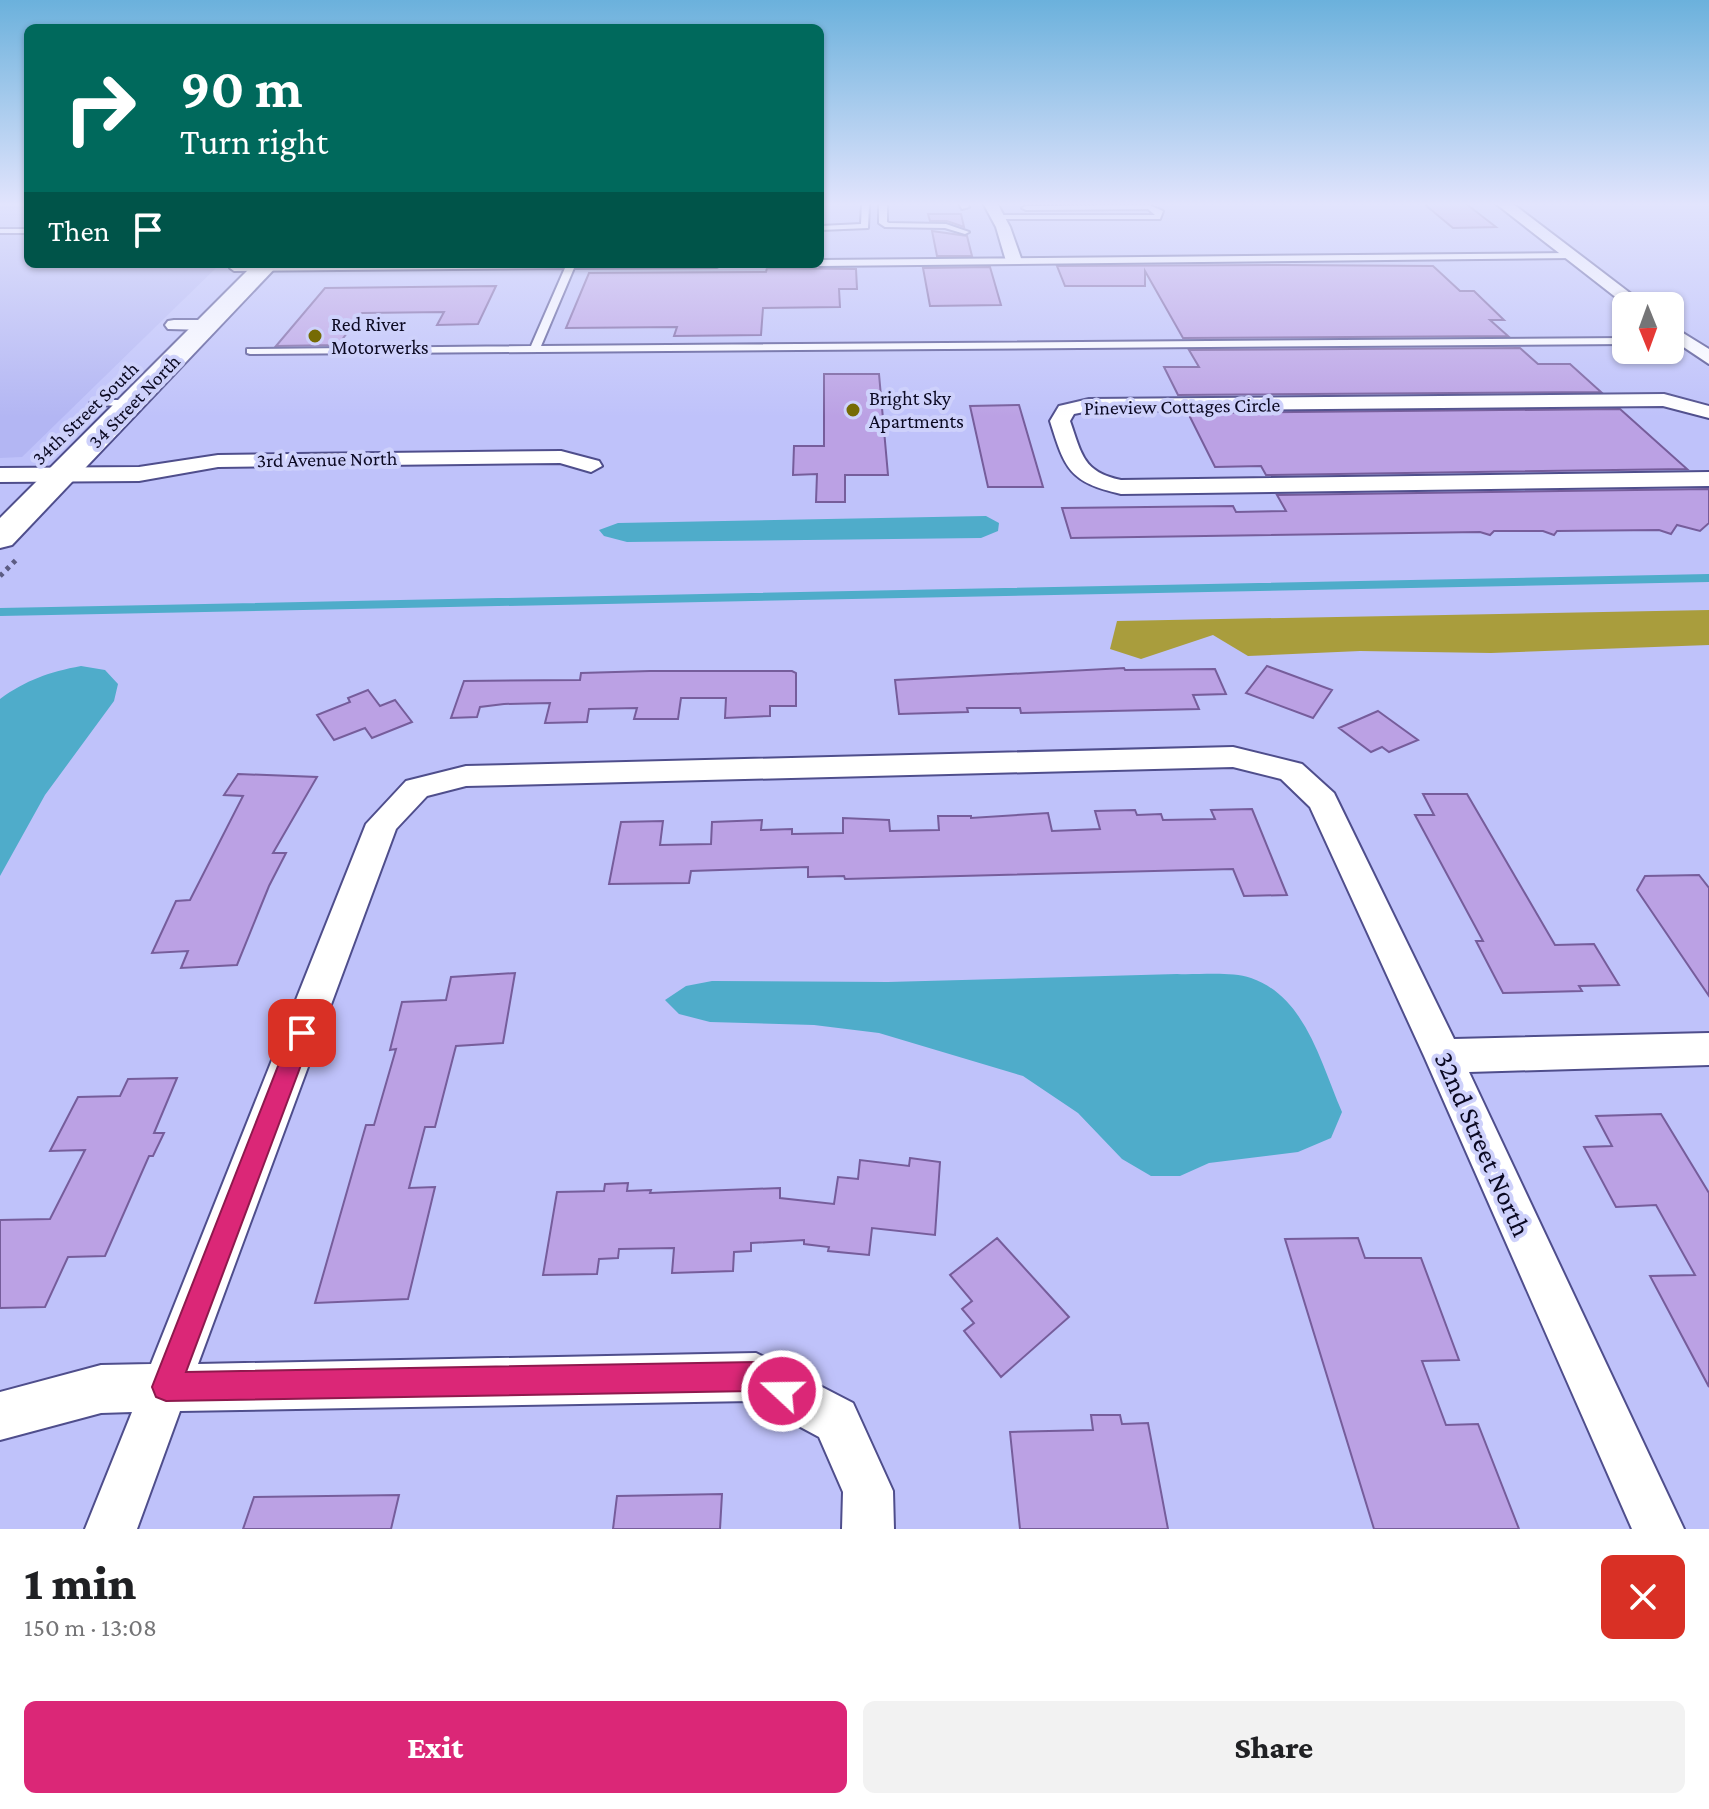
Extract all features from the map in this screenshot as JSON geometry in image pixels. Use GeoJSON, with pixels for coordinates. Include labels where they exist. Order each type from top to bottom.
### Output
{"type":"FeatureCollection","features":[{"type":"Feature","properties":{"kind":"main road","name":"34th Street South"},"geometry":{"type":"LineString","coordinates":[[7,482],[95,403],[174,325],[239,274]]}},
{"type":"Feature","properties":{"kind":"main road","name":"34 Street North"},"geometry":{"type":"LineString","coordinates":[[0,538],[208,325],[244,274]]}},
{"type":"Feature","properties":{"kind":"street"},"geometry":{"type":"LineString","coordinates":[[1595,274],[1619,292]]}},
{"type":"Feature","properties":{"kind":"street"},"geometry":{"type":"LineString","coordinates":[[174,325],[208,325]]}},
{"type":"Feature","properties":{"kind":"street"},"geometry":{"type":"LineString","coordinates":[[1684,343],[1709,358]]}},
{"type":"Feature","properties":{"kind":"street","name":"Pineview Cottages Circle"},"geometry":{"type":"LineString","coordinates":[[1709,412],[1664,400],[1089,405],[1066,410],[1060,421],[1077,470],[1097,483],[1121,487],[1709,479]]}},
{"type":"Feature","properties":{"kind":"street","name":"3rd Avenue North"},"geometry":{"type":"LineString","coordinates":[[7,482],[63,475],[139,474],[218,461],[561,457],[591,466]]}},
{"type":"Feature","properties":{"kind":"street","name":"32nd Street North"},"geometry":{"type":"LineString","coordinates":[[166,1387],[382,824],[417,788],[466,776],[1233,757],[1291,771],[1323,801],[1443,1056],[1658,1529]]}},
{"type":"Feature","properties":{"kind":"street"},"geometry":{"type":"LineString","coordinates":[[1443,1056],[1709,1049]]}},
{"type":"Feature","properties":{"kind":"street"},"geometry":{"type":"LineString","coordinates":[[0,1416],[101,1389],[756,1377],[836,1420],[868,1491],[868,1529]]}},
{"type":"Feature","properties":{"kind":"street"},"geometry":{"type":"LineString","coordinates":[[111,1529],[166,1387]]}},
{"type":"Feature","properties":{"kind":"lane"},"geometry":{"type":"LineString","coordinates":[[535,349],[567,274]]}},
{"type":"Feature","properties":{"kind":"lane"},"geometry":{"type":"LineString","coordinates":[[250,351],[1612,341]]}},
{"type":"Feature","properties":{"kind":"lane"},"geometry":{"type":"LineString","coordinates":[[95,403],[132,403]]}},
{"type":"Feature","properties":{"kind":"shaded area"},"geometry":{"type":"Polygon","coordinates":[[[0,274],[209,274],[22,457],[0,458],[0,274]]]}},
{"type":"Feature","properties":{"kind":"shaded area"},"geometry":{"type":"Polygon","coordinates":[[[986,516],[999,523],[998,531],[981,538],[627,542],[604,536],[599,530],[618,523],[986,516]]]}},
{"type":"Feature","properties":{"kind":"shaded area"},"geometry":{"type":"Polygon","coordinates":[[[1709,610],[1709,645],[1491,653],[1360,651],[1248,656],[1213,635],[1141,659],[1110,649],[1117,621],[1709,610]]]}},
{"type":"Feature","properties":{"kind":"shaded area"},"geometry":{"type":"Polygon","coordinates":[[[81,666],[105,670],[118,684],[114,701],[45,795],[0,876],[0,699],[38,678],[81,666]]]}},
{"type":"Feature","properties":{"kind":"shaded area"},"geometry":{"type":"Polygon","coordinates":[[[1177,974],[1243,976],[1270,987],[1285,1000],[1309,1034],[1342,1112],[1331,1138],[1298,1152],[1209,1163],[1180,1176],[1151,1176],[1122,1159],[1078,1113],[1023,1076],[879,1033],[814,1025],[710,1022],[679,1014],[665,1000],[686,986],[712,981],[888,982],[1177,974]]]}},
{"type":"Feature","properties":{"kind":"building"},"geometry":{"type":"Polygon","coordinates":[[[588,274],[856,274],[857,289],[839,289],[840,307],[763,308],[761,335],[674,336],[677,327],[566,328],[588,274]]]}},
{"type":"Feature","properties":{"kind":"building"},"geometry":{"type":"Polygon","coordinates":[[[924,274],[992,274],[1001,305],[930,306],[924,274]]]}},
{"type":"Feature","properties":{"kind":"building"},"geometry":{"type":"Polygon","coordinates":[[[1060,274],[1145,274],[1145,286],[1065,286],[1060,274]]]}},
{"type":"Feature","properties":{"kind":"building"},"geometry":{"type":"Polygon","coordinates":[[[1147,274],[1442,274],[1460,291],[1474,291],[1504,320],[1490,320],[1508,336],[1183,338],[1147,274]]]}},
{"type":"Feature","properties":{"kind":"building"},"geometry":{"type":"Polygon","coordinates":[[[496,286],[478,324],[437,325],[444,312],[362,313],[338,345],[276,346],[325,288],[496,286]]]}},
{"type":"Feature","properties":{"kind":"building"},"geometry":{"type":"Polygon","coordinates":[[[1520,348],[1538,364],[1570,364],[1601,392],[1178,395],[1164,367],[1199,367],[1189,350],[1520,348]]]}},
{"type":"Feature","properties":{"kind":"building","name":"Bright Sky Apartments"},"geometry":{"type":"Polygon","coordinates":[[[824,374],[879,374],[888,475],[845,475],[845,502],[816,502],[817,474],[793,475],[794,446],[824,446],[824,374]]]}},
{"type":"Feature","properties":{"kind":"building"},"geometry":{"type":"Polygon","coordinates":[[[1019,405],[1043,487],[988,487],[970,406],[1019,405]]]}},
{"type":"Feature","properties":{"kind":"building"},"geometry":{"type":"Polygon","coordinates":[[[1620,409],[1687,469],[1266,475],[1261,466],[1215,467],[1188,413],[1620,409]]]}},
{"type":"Feature","properties":{"kind":"building"},"geometry":{"type":"Polygon","coordinates":[[[1709,489],[1709,523],[1700,531],[1677,525],[1671,534],[1659,530],[1557,531],[1554,535],[1543,531],[1494,531],[1490,535],[1480,532],[1071,538],[1062,508],[1233,506],[1236,512],[1286,511],[1277,495],[1709,489]]]}},
{"type":"Feature","properties":{"kind":"building"},"geometry":{"type":"Polygon","coordinates":[[[1267,666],[1332,690],[1313,718],[1246,693],[1267,666]]]}},
{"type":"Feature","properties":{"kind":"building"},"geometry":{"type":"Polygon","coordinates":[[[1124,668],[1215,669],[1226,694],[1193,695],[1199,709],[1021,713],[1020,708],[967,708],[968,712],[899,714],[895,680],[1124,668]]]}},
{"type":"Feature","properties":{"kind":"building"},"geometry":{"type":"Polygon","coordinates":[[[792,671],[796,673],[796,706],[770,706],[770,716],[725,718],[726,698],[681,698],[678,719],[634,719],[637,708],[589,709],[587,722],[545,723],[550,703],[504,704],[480,707],[477,717],[451,718],[464,681],[580,680],[581,673],[792,671]]]}},
{"type":"Feature","properties":{"kind":"building"},"geometry":{"type":"Polygon","coordinates":[[[368,690],[380,706],[395,700],[412,722],[372,738],[365,728],[334,740],[317,715],[350,702],[348,698],[368,690]]]}},
{"type":"Feature","properties":{"kind":"building"},"geometry":{"type":"Polygon","coordinates":[[[1378,711],[1418,740],[1389,752],[1382,747],[1371,752],[1339,728],[1378,711]]]}},
{"type":"Feature","properties":{"kind":"building"},"geometry":{"type":"Polygon","coordinates":[[[238,774],[317,777],[273,853],[286,853],[237,965],[181,968],[188,951],[152,953],[176,901],[190,900],[243,796],[224,795],[238,774]]]}},
{"type":"Feature","properties":{"kind":"building"},"geometry":{"type":"Polygon","coordinates":[[[1423,794],[1467,794],[1555,945],[1594,944],[1619,985],[1579,986],[1582,991],[1503,993],[1476,941],[1483,941],[1415,815],[1434,815],[1423,794]]]}},
{"type":"Feature","properties":{"kind":"building"},"geometry":{"type":"Polygon","coordinates":[[[1252,809],[1287,895],[1244,896],[1233,869],[845,879],[844,876],[808,877],[808,867],[691,871],[689,883],[609,884],[621,822],[663,821],[660,845],[711,844],[712,822],[762,820],[761,830],[792,829],[792,834],[843,833],[843,818],[889,820],[890,831],[939,830],[938,816],[971,818],[1048,813],[1052,831],[1100,829],[1095,811],[1135,810],[1137,815],[1161,814],[1163,820],[1215,819],[1211,810],[1252,809]]]}},
{"type":"Feature","properties":{"kind":"building"},"geometry":{"type":"Polygon","coordinates":[[[1699,875],[1709,888],[1709,996],[1637,890],[1645,876],[1699,875]]]}},
{"type":"Feature","properties":{"kind":"building"},"geometry":{"type":"Polygon","coordinates":[[[515,973],[503,1043],[456,1046],[435,1127],[425,1127],[409,1188],[435,1187],[408,1299],[315,1303],[366,1125],[374,1125],[396,1049],[390,1050],[402,1002],[446,1000],[451,977],[515,973]]]}},
{"type":"Feature","properties":{"kind":"building"},"geometry":{"type":"Polygon","coordinates":[[[177,1078],[154,1133],[164,1133],[153,1156],[149,1156],[105,1256],[68,1257],[45,1307],[0,1308],[0,1220],[50,1219],[85,1150],[50,1151],[78,1097],[120,1096],[128,1079],[177,1078]]]}},
{"type":"Feature","properties":{"kind":"building"},"geometry":{"type":"Polygon","coordinates":[[[1661,1114],[1709,1193],[1709,1387],[1650,1276],[1695,1275],[1656,1205],[1616,1207],[1584,1147],[1612,1146],[1596,1116],[1661,1114]]]}},
{"type":"Feature","properties":{"kind":"building"},"geometry":{"type":"Polygon","coordinates":[[[910,1158],[940,1162],[935,1235],[872,1228],[869,1255],[828,1251],[829,1247],[804,1244],[804,1240],[751,1243],[751,1251],[734,1252],[733,1271],[672,1273],[674,1248],[619,1249],[618,1258],[599,1259],[597,1274],[543,1275],[557,1192],[604,1191],[605,1184],[628,1183],[627,1191],[651,1190],[650,1193],[780,1188],[780,1198],[834,1204],[838,1177],[858,1179],[860,1160],[909,1166],[910,1158]]]}},
{"type":"Feature","properties":{"kind":"building"},"geometry":{"type":"Polygon","coordinates":[[[997,1238],[1069,1317],[1001,1377],[964,1331],[974,1323],[962,1309],[972,1301],[950,1275],[997,1238]]]}},
{"type":"Feature","properties":{"kind":"building"},"geometry":{"type":"Polygon","coordinates":[[[1358,1238],[1365,1258],[1421,1258],[1459,1360],[1422,1361],[1446,1425],[1478,1424],[1519,1529],[1374,1529],[1285,1239],[1358,1238]]]}},
{"type":"Feature","properties":{"kind":"building"},"geometry":{"type":"Polygon","coordinates":[[[1091,1415],[1120,1415],[1122,1424],[1148,1423],[1168,1529],[1020,1529],[1010,1432],[1093,1430],[1091,1415]]]}},
{"type":"Feature","properties":{"kind":"building"},"geometry":{"type":"Polygon","coordinates":[[[722,1494],[720,1529],[613,1529],[617,1496],[722,1494]]]}},
{"type":"Feature","properties":{"kind":"building"},"geometry":{"type":"Polygon","coordinates":[[[399,1495],[391,1529],[243,1529],[254,1497],[399,1495]]]}},
{"type":"Feature","properties":{"kind":"waterway"},"geometry":{"type":"LineString","coordinates":[[0,612],[1709,578]]}},
{"type":"Feature","properties":{"kind":"place","name":"Red River Motorwerks"},"geometry":{"type":"Point","coordinates":[315,336]}},
{"type":"Feature","properties":{"kind":"place","name":"Bright Sky Apartments"},"geometry":{"type":"Point","coordinates":[853,410]}},
{"type":"Feature","properties":{"kind":"route"},"geometry":{"type":"LineString","coordinates":[[302,1033],[166,1387],[756,1377],[782,1391]]}}]}
